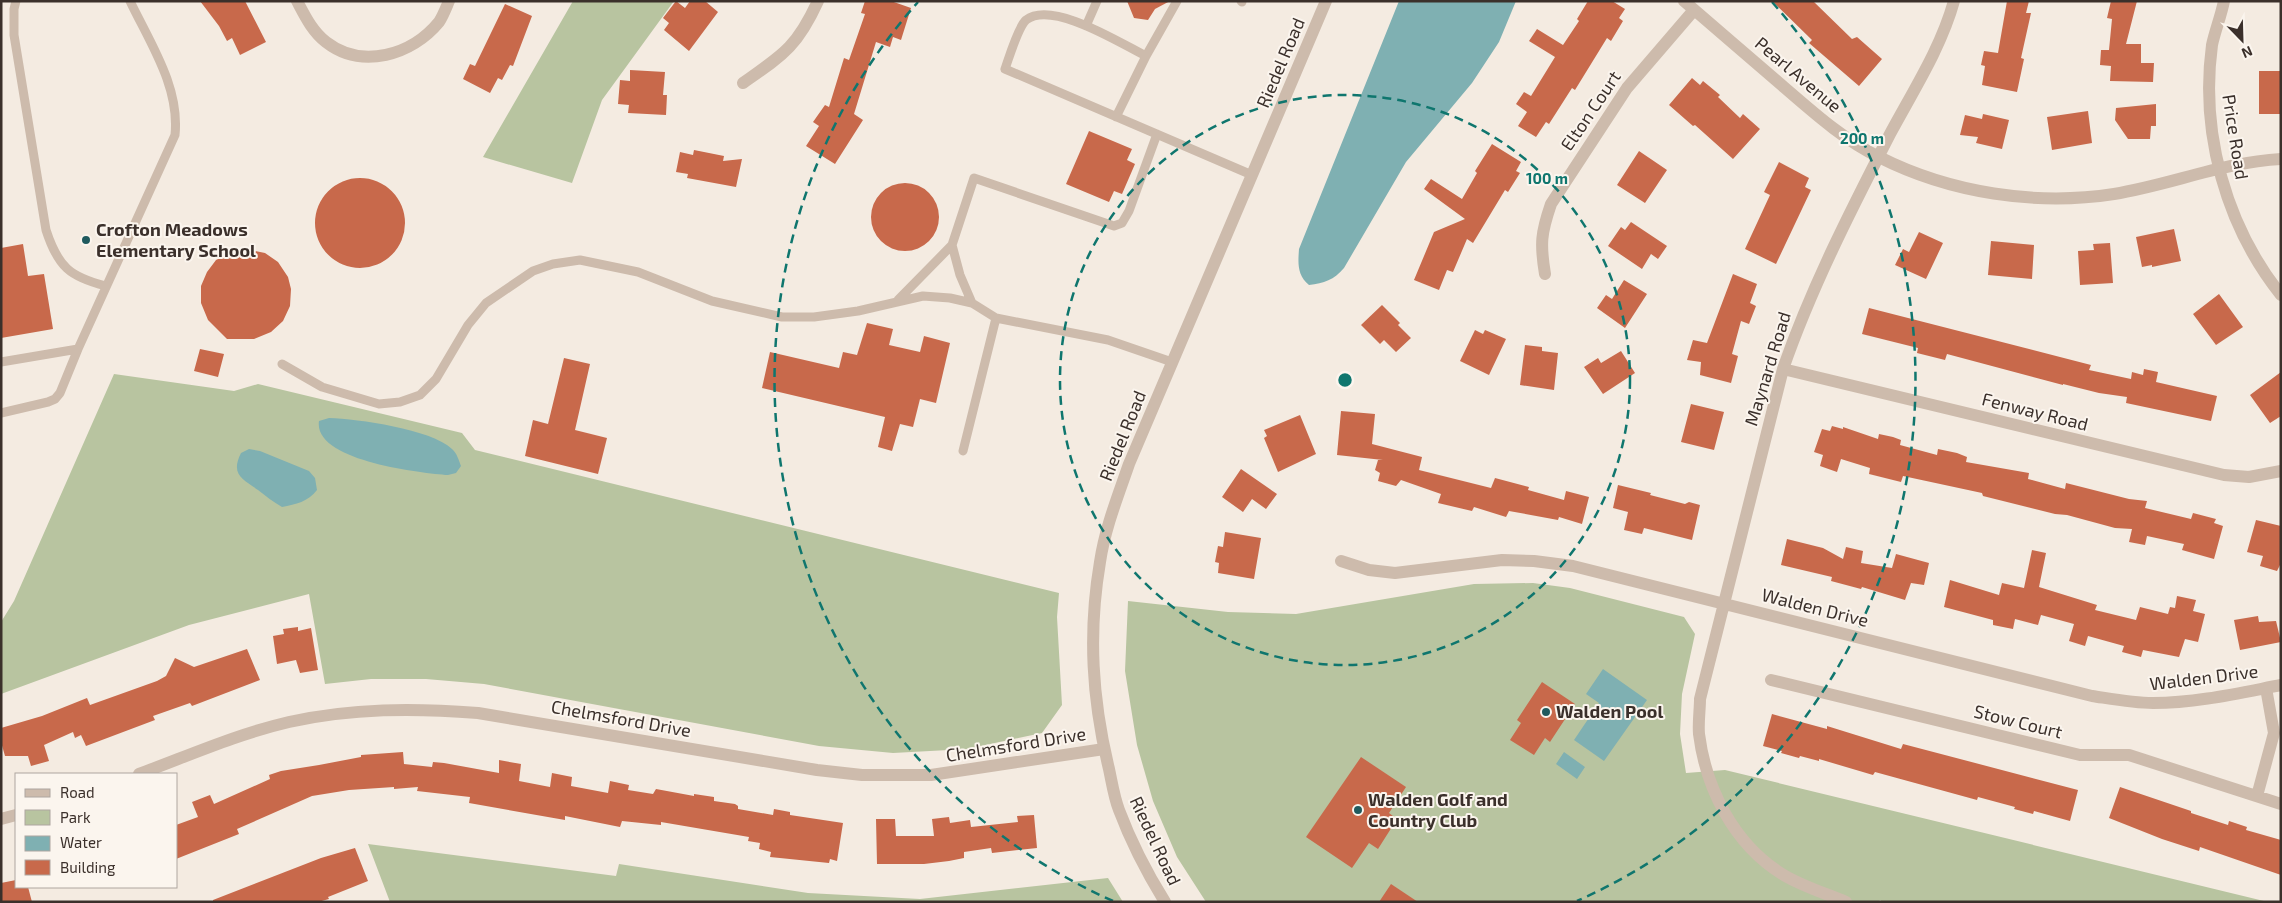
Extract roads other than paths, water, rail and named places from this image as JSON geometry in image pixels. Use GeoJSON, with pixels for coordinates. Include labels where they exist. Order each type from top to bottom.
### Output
{"type":"FeatureCollection","features":[{"type":"Feature","properties":{"kind":"street"},"geometry":{"type":"LineString","coordinates":[[297,1],[312,28],[325,42],[341,52],[358,56],[378,57],[398,52],[416,43],[439,21],[449,1]]}},
{"type":"Feature","properties":{"kind":"street"},"geometry":{"type":"LineString","coordinates":[[743,83],[780,57],[795,43],[807,25],[818,1]]}},
{"type":"Feature","properties":{"kind":"street","name":"Riedel Road"},"geometry":{"type":"LineString","coordinates":[[1165,902],[1146,870],[1118,809],[1104,749],[1092,667],[1093,610],[1100,561],[1111,515],[1129,464],[1326,1]]}},
{"type":"Feature","properties":{"kind":"street","name":"Pearl Avenue"},"geometry":{"type":"LineString","coordinates":[[1684,1],[1810,109],[1846,137],[1878,157],[1930,178],[1972,190],[2022,197],[2075,198],[2116,193],[2218,168],[2281,159]]}},
{"type":"Feature","properties":{"kind":"street","name":"Maynard Road"},"geometry":{"type":"LineString","coordinates":[[1846,902],[1783,875],[1763,859],[1744,839],[1719,803],[1705,766],[1699,732],[1700,699],[1783,369],[1801,317],[1878,157],[1945,30],[1954,1]]}},
{"type":"Feature","properties":{"kind":"street","name":"Price Road"},"geometry":{"type":"LineString","coordinates":[[2224,1],[2212,44],[2209,99],[2218,168],[2231,209],[2251,252],[2281,295]]}},
{"type":"Feature","properties":{"kind":"street","name":"Elton Court"},"geometry":{"type":"LineString","coordinates":[[1545,274],[1540,244],[1544,223],[1551,204],[1627,88],[1694,10]]}},
{"type":"Feature","properties":{"kind":"street","name":"Fenway Road"},"geometry":{"type":"LineString","coordinates":[[1783,369],[2224,475],[2249,477],[2281,471]]}},
{"type":"Feature","properties":{"kind":"street","name":"Walden Drive"},"geometry":{"type":"LineString","coordinates":[[1341,561],[1369,570],[1395,573],[1419,572],[1469,562],[1502,560],[1534,561],[1573,566],[2092,696],[2121,701],[2153,703],[2188,701],[2281,685]]}},
{"type":"Feature","properties":{"kind":"street","name":"Stow Court"},"geometry":{"type":"LineString","coordinates":[[1771,680],[2080,755],[2129,755],[2281,804]]}},
{"type":"Feature","properties":{"kind":"street"},"geometry":{"type":"LineString","coordinates":[[2256,796],[2274,733],[2266,688]]}},
{"type":"Feature","properties":{"kind":"street","name":"Chelmsford Drive"},"geometry":{"type":"LineString","coordinates":[[142,773],[235,738],[289,722],[377,710],[426,709],[478,713],[817,770],[862,775],[931,775],[1104,749]]}},
{"type":"Feature","properties":{"kind":"street"},"geometry":{"type":"LineString","coordinates":[[1,819],[15,815]]}},
{"type":"Feature","properties":{"kind":"lane"},"geometry":{"type":"LineString","coordinates":[[16,1],[14,9],[14,34],[48,237],[55,254],[74,276],[106,286]]}},
{"type":"Feature","properties":{"kind":"lane"},"geometry":{"type":"LineString","coordinates":[[1,414],[55,399],[60,393],[106,286],[175,135],[177,118],[170,85],[130,1]]}},
{"type":"Feature","properties":{"kind":"lane"},"geometry":{"type":"LineString","coordinates":[[1086,26],[1097,1]]}},
{"type":"Feature","properties":{"kind":"lane"},"geometry":{"type":"LineString","coordinates":[[1116,116],[1146,56],[1177,1]]}},
{"type":"Feature","properties":{"kind":"lane"},"geometry":{"type":"LineString","coordinates":[[1146,56],[1071,18],[1043,13],[1033,16],[1024,22],[1005,69],[1252,175]]}},
{"type":"Feature","properties":{"kind":"lane"},"geometry":{"type":"LineString","coordinates":[[897,301],[952,246],[974,178],[1114,226],[1122,223],[1129,211],[1157,134]]}},
{"type":"Feature","properties":{"kind":"lane"},"geometry":{"type":"LineString","coordinates":[[952,246],[960,276],[972,303]]}},
{"type":"Feature","properties":{"kind":"lane"},"geometry":{"type":"LineString","coordinates":[[282,364],[322,387],[379,404],[407,400],[420,395],[436,379],[468,324],[486,302],[533,271],[553,264],[580,260],[638,272],[712,301],[747,311],[782,317],[814,317],[858,311],[923,296],[950,298],[972,303],[996,318],[1108,340],[1172,362]]}},
{"type":"Feature","properties":{"kind":"lane"},"geometry":{"type":"LineString","coordinates":[[963,451],[996,318]]}},
{"type":"Feature","properties":{"kind":"lane"},"geometry":{"type":"LineString","coordinates":[[1,362],[78,349]]}},
{"type":"Feature","properties":{"kind":"water"},"geometry":{"type":"Polygon","coordinates":[[[1399,1],[1516,1],[1499,42],[1472,83],[1406,162],[1344,268],[1328,280],[1309,285],[1300,273],[1299,249],[1399,1]]]}},
{"type":"Feature","properties":{"kind":"water"},"geometry":{"type":"Polygon","coordinates":[[[329,418],[394,426],[428,436],[452,449],[457,455],[461,466],[456,473],[448,475],[435,474],[394,468],[350,455],[333,446],[322,435],[319,421],[329,418]]]}},
{"type":"Feature","properties":{"kind":"water"},"geometry":{"type":"Polygon","coordinates":[[[249,449],[260,451],[309,471],[315,478],[317,490],[301,502],[282,507],[240,476],[237,467],[238,460],[241,453],[249,449]]]}},
{"type":"Feature","properties":{"kind":"water"},"geometry":{"type":"Polygon","coordinates":[[[1603,669],[1647,700],[1604,761],[1574,740],[1599,703],[1586,694],[1603,669]]]}},
{"type":"Feature","properties":{"kind":"water"},"geometry":{"type":"Polygon","coordinates":[[[1564,752],[1585,767],[1577,779],[1556,764],[1564,752]]]}},
{"type":"Feature","properties":{"kind":"place","name":"Crofton Meadows Elementary School"},"geometry":{"type":"Point","coordinates":[86,240]}},
{"type":"Feature","properties":{"kind":"place","name":"Walden Pool"},"geometry":{"type":"Point","coordinates":[1546,712]}},
{"type":"Feature","properties":{"kind":"place","name":"Walden Golf and Country Club"},"geometry":{"type":"Point","coordinates":[1358,810]}}]}
